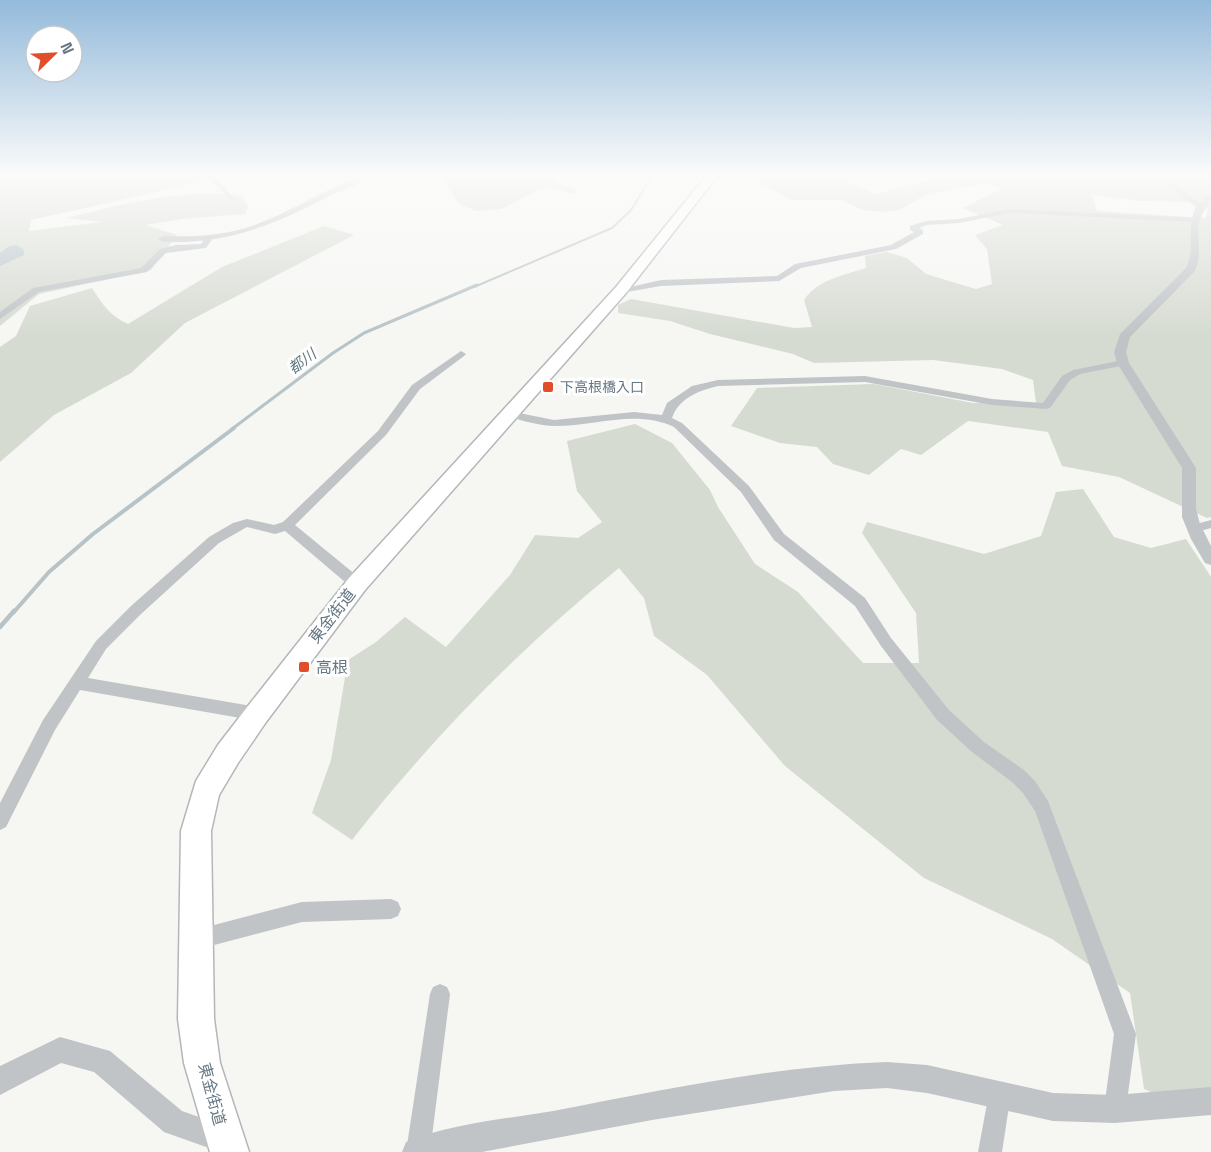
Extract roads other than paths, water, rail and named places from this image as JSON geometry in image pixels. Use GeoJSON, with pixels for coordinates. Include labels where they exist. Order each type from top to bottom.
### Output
{"type":"FeatureCollection","features":[{"type":"Feature","properties":{"kind":"highway","name":"東金街道"},"geometry":{"type":"LineString","coordinates":[[227,1146],[202,1063],[196,1019],[194,940],[196,831],[200,812],[214,776],[257,714],[357,584],[621,290],[669,229]]}},
{"type":"Feature","properties":{"kind":"street"},"geometry":{"type":"LineString","coordinates":[[163,239],[209,238],[249,229]]}},
{"type":"Feature","properties":{"kind":"street"},"geometry":{"type":"LineString","coordinates":[[621,290],[661,283],[779,278],[798,266],[893,247],[920,232],[914,229]]}},
{"type":"Feature","properties":{"kind":"street"},"geometry":{"type":"LineString","coordinates":[[1195,229],[1195,261],[1190,270],[1124,336],[1120,352],[1124,363],[1188,468],[1191,483],[1188,504],[1193,529],[1211,559]]}},
{"type":"Feature","properties":{"kind":"street"},"geometry":{"type":"LineString","coordinates":[[0,316],[36,290],[144,270],[154,256],[162,250],[203,246],[209,238]]}},
{"type":"Feature","properties":{"kind":"street"},"geometry":{"type":"LineString","coordinates":[[0,821],[49,725],[101,645],[136,610],[214,540],[237,526],[247,524],[275,530],[287,525],[382,433],[417,387],[461,354]]}},
{"type":"Feature","properties":{"kind":"street"},"geometry":{"type":"LineString","coordinates":[[666,419],[671,405],[696,388],[718,383],[865,379],[992,402],[1046,406],[1066,378],[1077,372],[1124,363]]}},
{"type":"Feature","properties":{"kind":"street"},"geometry":{"type":"LineString","coordinates":[[509,414],[548,423],[643,416],[666,419],[678,424],[701,449],[745,489],[779,537],[792,550],[852,593],[911,676],[943,716],[978,747],[1018,776],[1037,798],[1125,1034],[1115,1109]]}},
{"type":"Feature","properties":{"kind":"street"},"geometry":{"type":"LineString","coordinates":[[1193,529],[1211,524]]}},
{"type":"Feature","properties":{"kind":"street"},"geometry":{"type":"LineString","coordinates":[[287,525],[357,584]]}},
{"type":"Feature","properties":{"kind":"street"},"geometry":{"type":"LineString","coordinates":[[76,683],[257,714]]}},
{"type":"Feature","properties":{"kind":"street"},"geometry":{"type":"LineString","coordinates":[[194,940],[302,912],[391,909]]}},
{"type":"Feature","properties":{"kind":"street"},"geometry":{"type":"LineString","coordinates":[[440,994],[417,1152],[652,1106],[834,1077],[887,1075],[927,1079],[1000,1093],[1053,1107],[1115,1109],[1211,1101]]}},
{"type":"Feature","properties":{"kind":"street"},"geometry":{"type":"LineString","coordinates":[[0,1081],[25,1066],[60,1050],[101,1060],[174,1122],[227,1146]]}},
{"type":"Feature","properties":{"kind":"street"},"geometry":{"type":"LineString","coordinates":[[990,1152],[1000,1093]]}},
{"type":"Feature","properties":{"kind":"waterway","name":"都川"},"geometry":{"type":"LineString","coordinates":[[474,287],[610,229]]}},
{"type":"Feature","properties":{"kind":"waterway","name":"都川"},"geometry":{"type":"LineString","coordinates":[[232,429],[333,353],[364,333],[477,285]]}},
{"type":"Feature","properties":{"kind":"waterway","name":"都川"},"geometry":{"type":"LineString","coordinates":[[13,613],[49,572],[93,534],[234,428]]}},
{"type":"Feature","properties":{"kind":"waterway","name":"都川"},"geometry":{"type":"LineString","coordinates":[[0,627],[14,611]]}},
{"type":"Feature","properties":{"kind":"place","name":"下高根橋入口"},"geometry":{"type":"Point","coordinates":[548,387]}},
{"type":"Feature","properties":{"kind":"place","name":"高根"},"geometry":{"type":"Point","coordinates":[304,667]}}]}
